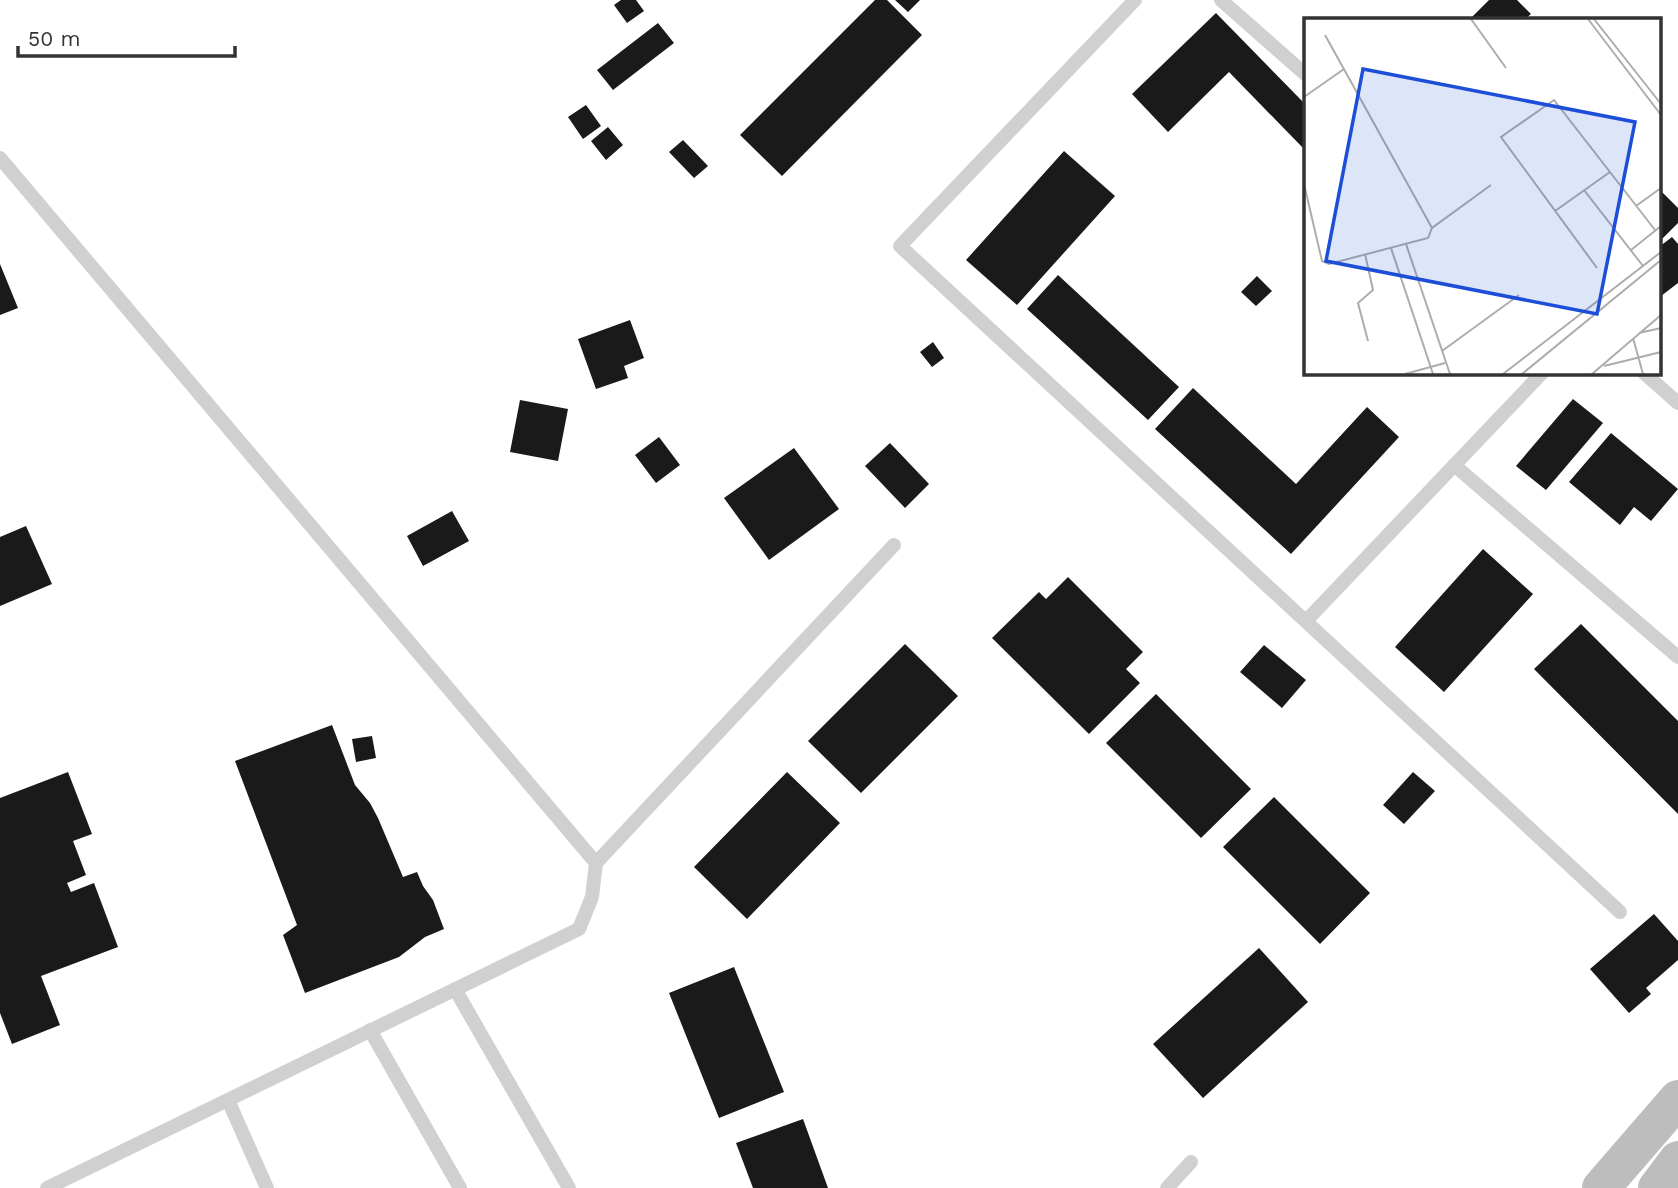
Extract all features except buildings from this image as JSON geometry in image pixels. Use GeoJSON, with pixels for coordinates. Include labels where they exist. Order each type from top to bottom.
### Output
{"type":"FeatureCollection","features":[{"type":"Feature","properties":{"kind":"main road"},"geometry":{"type":"LineString","coordinates":[[1601,1188],[1678,1099]]}},
{"type":"Feature","properties":{"kind":"main road"},"geometry":{"type":"LineString","coordinates":[[1657,1188],[1678,1160]]}},
{"type":"Feature","properties":{"kind":"lane"},"geometry":{"type":"LineString","coordinates":[[1135,0],[900,246],[1620,912]]}},
{"type":"Feature","properties":{"kind":"lane"},"geometry":{"type":"LineString","coordinates":[[1221,0],[1304,73]]}},
{"type":"Feature","properties":{"kind":"lane"},"geometry":{"type":"LineString","coordinates":[[0,158],[596,863]]}},
{"type":"Feature","properties":{"kind":"lane"},"geometry":{"type":"LineString","coordinates":[[1307,620],[1541,374]]}},
{"type":"Feature","properties":{"kind":"lane"},"geometry":{"type":"LineString","coordinates":[[1645,374],[1678,403]]}},
{"type":"Feature","properties":{"kind":"lane"},"geometry":{"type":"LineString","coordinates":[[1454,465],[1678,657]]}},
{"type":"Feature","properties":{"kind":"lane"},"geometry":{"type":"LineString","coordinates":[[47,1188],[579,929],[592,897],[596,863],[894,545]]}},
{"type":"Feature","properties":{"kind":"lane"},"geometry":{"type":"LineString","coordinates":[[455,989],[569,1188]]}},
{"type":"Feature","properties":{"kind":"lane"},"geometry":{"type":"LineString","coordinates":[[370,1030],[460,1188]]}},
{"type":"Feature","properties":{"kind":"lane"},"geometry":{"type":"LineString","coordinates":[[228,1100],[268,1188]]}},
{"type":"Feature","properties":{"kind":"lane"},"geometry":{"type":"LineString","coordinates":[[1167,1188],[1191,1162]]}}]}
